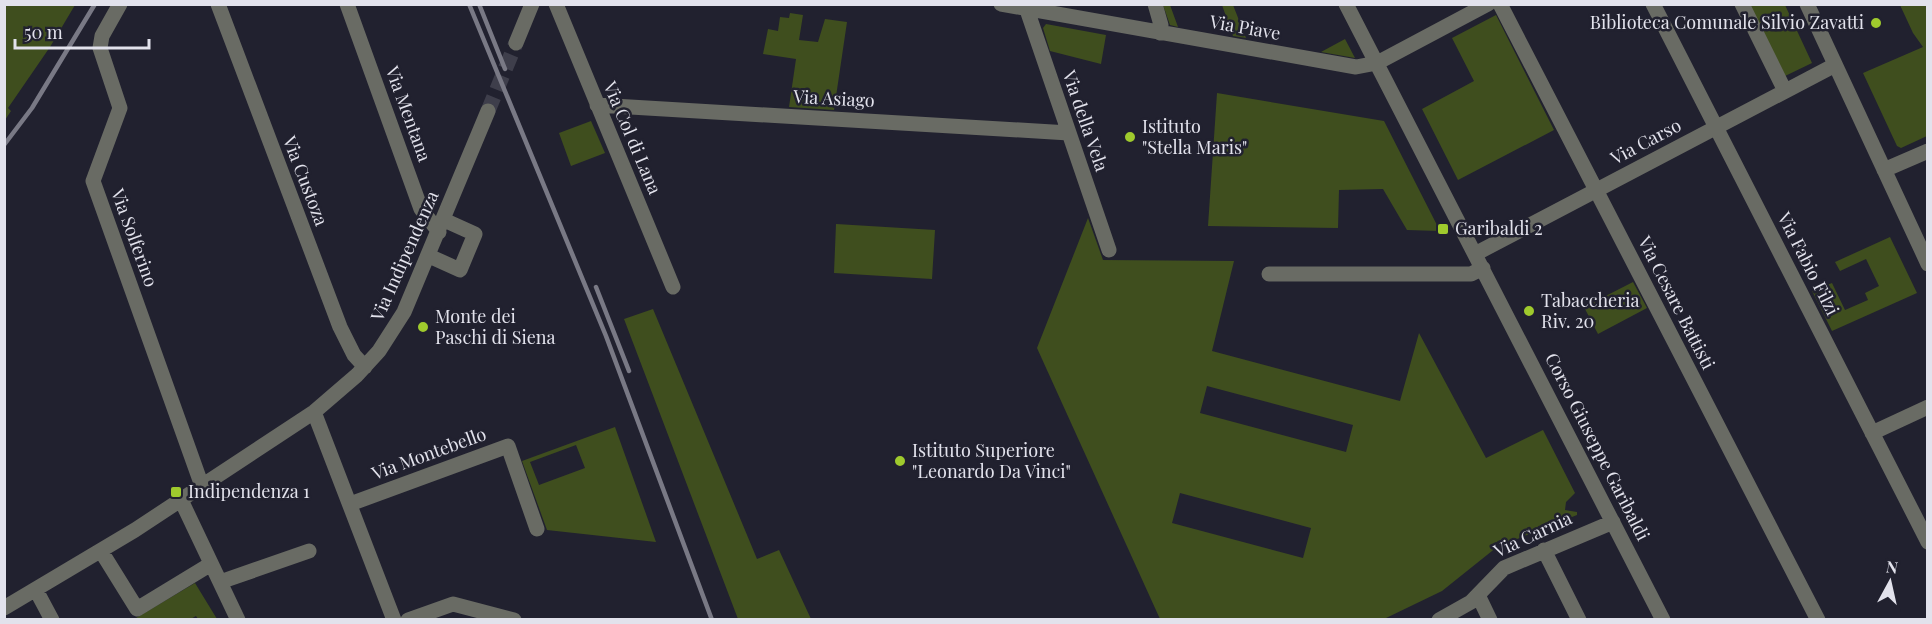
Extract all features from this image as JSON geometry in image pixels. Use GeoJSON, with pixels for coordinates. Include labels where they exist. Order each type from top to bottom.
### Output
{"type":"FeatureCollection","features":[{"type":"Feature","properties":{"kind":"street","name":"Via Solferino"},"geometry":{"type":"LineString","coordinates":[[120,4],[102,36],[100,48],[120,108],[93,181],[202,486]]}},
{"type":"Feature","properties":{"kind":"street","name":"Via Custoza"},"geometry":{"type":"LineString","coordinates":[[218,4],[340,327],[354,355],[365,367]]}},
{"type":"Feature","properties":{"kind":"street","name":"Via Mentana"},"geometry":{"type":"LineString","coordinates":[[347,4],[422,209],[441,226]]}},
{"type":"Feature","properties":{"kind":"street"},"geometry":{"type":"LineString","coordinates":[[516,43],[532,4]]}},
{"type":"Feature","properties":{"kind":"street","name":"Via Col di Lana"},"geometry":{"type":"LineString","coordinates":[[556,4],[673,286]]}},
{"type":"Feature","properties":{"kind":"street","name":"Via Piave"},"geometry":{"type":"LineString","coordinates":[[1001,4],[1348,66],[1377,63]]}},
{"type":"Feature","properties":{"kind":"street"},"geometry":{"type":"LineString","coordinates":[[1155,4],[1161,25],[1160,33]]}},
{"type":"Feature","properties":{"kind":"street","name":"Corso Giuseppe Garibaldi"},"geometry":{"type":"LineString","coordinates":[[1346,4],[1664,620]]}},
{"type":"Feature","properties":{"kind":"street"},"geometry":{"type":"LineString","coordinates":[[1377,63],[1488,4]]}},
{"type":"Feature","properties":{"kind":"street","name":"Via Cesare Battisti"},"geometry":{"type":"LineString","coordinates":[[1500,4],[1818,620]]}},
{"type":"Feature","properties":{"kind":"street","name":"Via Fabio Filzi"},"geometry":{"type":"LineString","coordinates":[[1653,4],[1928,542]]}},
{"type":"Feature","properties":{"kind":"street"},"geometry":{"type":"LineString","coordinates":[[1742,4],[1785,91]]}},
{"type":"Feature","properties":{"kind":"street"},"geometry":{"type":"LineString","coordinates":[[1807,4],[1928,264]]}},
{"type":"Feature","properties":{"kind":"street","name":"Via della Vela"},"geometry":{"type":"LineString","coordinates":[[1026,7],[1109,250]]}},
{"type":"Feature","properties":{"kind":"street","name":"Via Carso"},"geometry":{"type":"LineString","coordinates":[[1475,254],[1835,65]]}},
{"type":"Feature","properties":{"kind":"street","name":"Via Asiago"},"geometry":{"type":"LineString","coordinates":[[597,105],[1069,133]]}},
{"type":"Feature","properties":{"kind":"street","name":"Via Indipendenza"},"geometry":{"type":"LineString","coordinates":[[4,608],[101,551],[314,412],[365,367],[393,331],[429,256],[488,111]]}},
{"type":"Feature","properties":{"kind":"street"},"geometry":{"type":"LineString","coordinates":[[1884,170],[1928,151]]}},
{"type":"Feature","properties":{"kind":"street"},"geometry":{"type":"LineString","coordinates":[[429,256],[460,270],[475,234],[441,226]]}},
{"type":"Feature","properties":{"kind":"street"},"geometry":{"type":"LineString","coordinates":[[1269,274],[1471,274],[1483,268]]}},
{"type":"Feature","properties":{"kind":"street"},"geometry":{"type":"LineString","coordinates":[[1872,433],[1928,407]]}},
{"type":"Feature","properties":{"kind":"street"},"geometry":{"type":"LineString","coordinates":[[314,412],[394,620]]}},
{"type":"Feature","properties":{"kind":"street","name":"Via Montebello"},"geometry":{"type":"LineString","coordinates":[[350,504],[508,447],[537,529]]}},
{"type":"Feature","properties":{"kind":"street"},"geometry":{"type":"LineString","coordinates":[[181,500],[238,620]]}},
{"type":"Feature","properties":{"kind":"street","name":"Via Carnia"},"geometry":{"type":"LineString","coordinates":[[1439,620],[1465,614],[1496,573],[1544,550],[1613,522]]}},
{"type":"Feature","properties":{"kind":"street"},"geometry":{"type":"LineString","coordinates":[[1544,550],[1579,620]]}},
{"type":"Feature","properties":{"kind":"street"},"geometry":{"type":"LineString","coordinates":[[101,551],[137,609],[211,564]]}},
{"type":"Feature","properties":{"kind":"street"},"geometry":{"type":"LineString","coordinates":[[220,582],[309,551]]}},
{"type":"Feature","properties":{"kind":"street"},"geometry":{"type":"LineString","coordinates":[[36,590],[52,620]]}},
{"type":"Feature","properties":{"kind":"street"},"geometry":{"type":"LineString","coordinates":[[1478,595],[1490,620]]}},
{"type":"Feature","properties":{"kind":"street"},"geometry":{"type":"LineString","coordinates":[[408,620],[453,604],[514,620]]}},
{"type":"Feature","properties":{"kind":"green space"},"geometry":{"type":"Polygon","coordinates":[[[5,4],[75,5],[50,47],[8,108],[11,111],[5,120],[5,4]]]}},
{"type":"Feature","properties":{"kind":"green space"},"geometry":{"type":"Polygon","coordinates":[[[1163,5],[1170,5],[1178,27],[1170,25],[1163,5]]]}},
{"type":"Feature","properties":{"kind":"green space"},"geometry":{"type":"Polygon","coordinates":[[[1222,5],[1233,5],[1246,38],[1233,36],[1222,5]]]}},
{"type":"Feature","properties":{"kind":"green space"},"geometry":{"type":"Polygon","coordinates":[[[1748,5],[1785,5],[1812,63],[1783,77],[1748,5]]]}},
{"type":"Feature","properties":{"kind":"green space"},"geometry":{"type":"Polygon","coordinates":[[[1900,5],[1928,5],[1927,136],[1901,148],[1897,146],[1863,73],[1923,47],[1913,33],[1900,5]]]}},
{"type":"Feature","properties":{"kind":"green space"},"geometry":{"type":"Polygon","coordinates":[[[790,13],[803,15],[799,40],[818,42],[825,19],[847,22],[834,110],[789,107],[796,59],[763,54],[768,29],[778,31],[780,17],[789,18],[790,13]]]}},
{"type":"Feature","properties":{"kind":"green space"},"geometry":{"type":"Polygon","coordinates":[[[1496,15],[1554,130],[1458,180],[1422,109],[1474,81],[1452,38],[1496,15]]]}},
{"type":"Feature","properties":{"kind":"green space"},"geometry":{"type":"Polygon","coordinates":[[[1046,24],[1106,35],[1101,64],[1050,51],[1043,28],[1046,24]]]}},
{"type":"Feature","properties":{"kind":"green space"},"geometry":{"type":"Polygon","coordinates":[[[1345,39],[1355,58],[1321,52],[1345,39]]]}},
{"type":"Feature","properties":{"kind":"green space"},"geometry":{"type":"Polygon","coordinates":[[[1217,93],[1384,121],[1440,231],[1407,230],[1383,189],[1339,190],[1338,228],[1208,226],[1217,93]]]}},
{"type":"Feature","properties":{"kind":"green space"},"geometry":{"type":"Polygon","coordinates":[[[591,121],[605,153],[571,166],[559,133],[591,121]]]}},
{"type":"Feature","properties":{"kind":"green space"},"geometry":{"type":"Polygon","coordinates":[[[1088,218],[1103,260],[1234,261],[1212,351],[1400,401],[1419,333],[1486,458],[1543,430],[1575,493],[1566,502],[1565,510],[1577,512],[1577,515],[1497,547],[1442,591],[1384,619],[1160,619],[1037,348],[1088,218]],[[1207,386],[1200,413],[1346,452],[1353,425],[1207,386]],[[1180,493],[1172,523],[1303,558],[1311,528],[1180,493]]]}},
{"type":"Feature","properties":{"kind":"green space"},"geometry":{"type":"Polygon","coordinates":[[[836,224],[935,230],[932,279],[834,273],[836,224]]]}},
{"type":"Feature","properties":{"kind":"green space"},"geometry":{"type":"Polygon","coordinates":[[[1890,237],[1917,293],[1832,331],[1812,291],[1832,283],[1845,310],[1868,300],[1865,293],[1879,286],[1866,259],[1840,271],[1835,262],[1890,237]]]}},
{"type":"Feature","properties":{"kind":"green space"},"geometry":{"type":"Polygon","coordinates":[[[1633,282],[1647,308],[1598,334],[1584,307],[1633,282]]]}},
{"type":"Feature","properties":{"kind":"green space"},"geometry":{"type":"Polygon","coordinates":[[[653,309],[757,559],[779,550],[811,619],[738,619],[624,319],[653,309]]]}},
{"type":"Feature","properties":{"kind":"green space"},"geometry":{"type":"Polygon","coordinates":[[[615,427],[656,542],[547,530],[522,461],[615,427]],[[576,445],[530,462],[539,485],[585,468],[576,445]]]}},
{"type":"Feature","properties":{"kind":"green space"},"geometry":{"type":"Polygon","coordinates":[[[195,583],[217,619],[198,619],[196,616],[189,620],[136,618],[195,583]]]}},
{"type":"Feature","properties":{"kind":"tunnel"},"geometry":{"type":"LineString","coordinates":[[488,111],[516,43]]}},
{"type":"Feature","properties":{"kind":"railway"},"geometry":{"type":"LineString","coordinates":[[4,145],[32,108],[95,4]]}},
{"type":"Feature","properties":{"kind":"railway"},"geometry":{"type":"LineString","coordinates":[[469,4],[606,336],[712,620]]}},
{"type":"Feature","properties":{"kind":"railway"},"geometry":{"type":"LineString","coordinates":[[479,4],[505,69]]}},
{"type":"Feature","properties":{"kind":"railway"},"geometry":{"type":"LineString","coordinates":[[596,287],[629,371]]}},
{"type":"Feature","properties":{"kind":"place","name":"Biblioteca Comunale Silvio Zavatti"},"geometry":{"type":"Point","coordinates":[1876,23]}},
{"type":"Feature","properties":{"kind":"place","name":"Istituto \"Stella Maris\""},"geometry":{"type":"Point","coordinates":[1130,137]}},
{"type":"Feature","properties":{"kind":"place","name":"Garibaldi 2"},"geometry":{"type":"Point","coordinates":[1443,229]}},
{"type":"Feature","properties":{"kind":"place","name":"Tabaccheria Riv. 20"},"geometry":{"type":"Point","coordinates":[1529,311]}},
{"type":"Feature","properties":{"kind":"place","name":"Monte dei Paschi di Siena"},"geometry":{"type":"Point","coordinates":[423,327]}},
{"type":"Feature","properties":{"kind":"place","name":"Istituto Superiore \"Leonardo Da Vinci\""},"geometry":{"type":"Point","coordinates":[900,461]}},
{"type":"Feature","properties":{"kind":"place","name":"Indipendenza 1"},"geometry":{"type":"Point","coordinates":[176,492]}}]}
